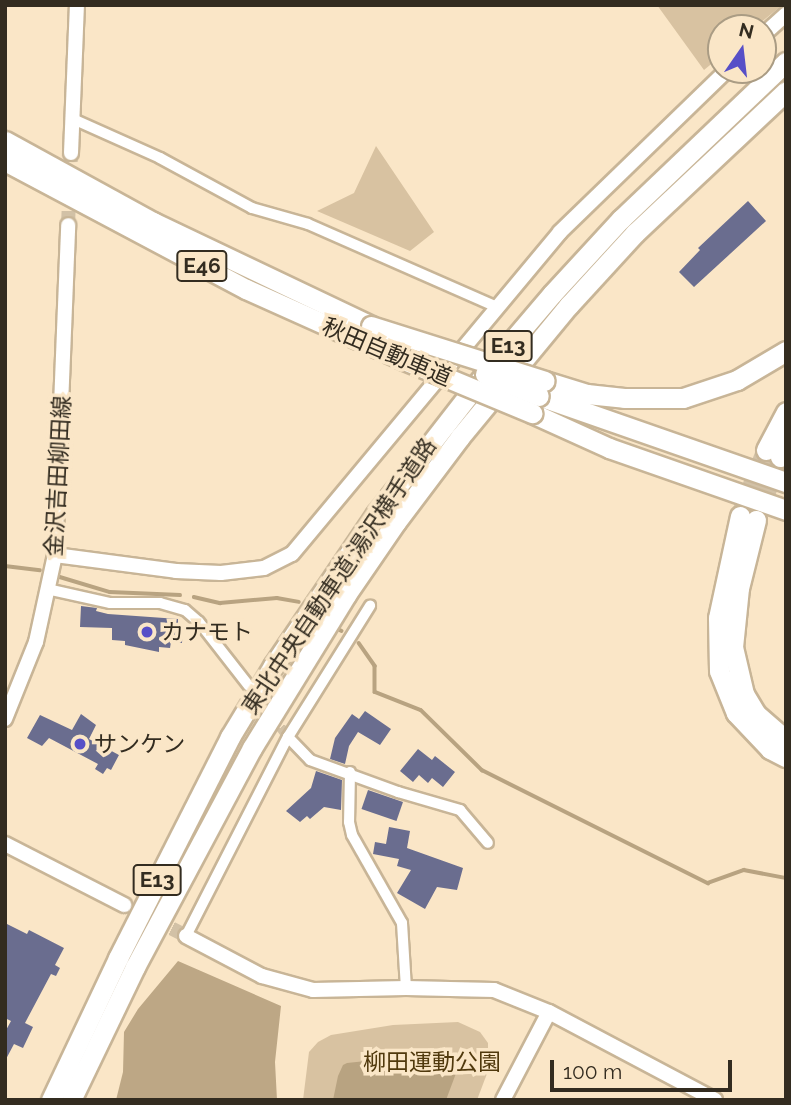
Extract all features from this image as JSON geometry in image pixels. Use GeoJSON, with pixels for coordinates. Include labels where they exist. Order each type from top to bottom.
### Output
{"type":"FeatureCollection","features":[{"type":"Feature","properties":{"kind":"highway","name":"東北中央自動車道;湯沢横手道路"},"geometry":{"type":"LineString","coordinates":[[51,1100],[118,958],[230,737],[273,666],[376,514],[495,360],[552,294],[687,153],[786,62]]}},
{"type":"Feature","properties":{"kind":"highway","name":"東北中央自動車道;湯沢横手道路"},"geometry":{"type":"LineString","coordinates":[[71,1100],[135,967],[252,748],[338,607],[396,522],[486,405],[635,233],[786,91]]}},
{"type":"Feature","properties":{"kind":"highway","name":"秋田自動車道"},"geometry":{"type":"LineString","coordinates":[[5,141],[153,222],[371,326],[539,397],[642,455],[786,502]]}},
{"type":"Feature","properties":{"kind":"highway","name":"秋田自動車道"},"geometry":{"type":"LineString","coordinates":[[5,161],[246,289],[404,360],[539,397],[786,482]]}},
{"type":"Feature","properties":{"kind":"highway"},"geometry":{"type":"LineString","coordinates":[[539,397],[587,394],[624,398],[683,398],[737,380],[786,351]]}},
{"type":"Feature","properties":{"kind":"highway"},"geometry":{"type":"LineString","coordinates":[[539,397],[609,448],[786,510]]}},
{"type":"Feature","properties":{"kind":"highway"},"geometry":{"type":"LineString","coordinates":[[777,451],[786,412]]}},
{"type":"Feature","properties":{"kind":"highway"},"geometry":{"type":"LineString","coordinates":[[786,740],[756,714],[744,694],[733,648],[748,518],[718,618],[719,671],[736,713],[770,749],[786,757]]}},
{"type":"Feature","properties":{"kind":"street"},"geometry":{"type":"LineString","coordinates":[[71,153],[77,5]]}},
{"type":"Feature","properties":{"kind":"street"},"geometry":{"type":"LineString","coordinates":[[55,555],[176,571],[221,573],[246,572],[280,562],[304,542],[560,232],[713,84]]}},
{"type":"Feature","properties":{"kind":"street"},"geometry":{"type":"LineString","coordinates":[[73,119],[160,158],[252,208],[308,224],[497,307]]}},
{"type":"Feature","properties":{"kind":"street","name":"金沢吉田柳田線"},"geometry":{"type":"LineString","coordinates":[[5,719],[36,642],[55,555],[68,225]]}},
{"type":"Feature","properties":{"kind":"street"},"geometry":{"type":"LineString","coordinates":[[47,589],[125,605],[160,603],[185,610],[199,622],[248,685]]}},
{"type":"Feature","properties":{"kind":"street"},"geometry":{"type":"LineString","coordinates":[[370,606],[288,737],[186,936],[262,976],[313,990],[494,990],[549,1012],[715,1100]]}},
{"type":"Feature","properties":{"kind":"street"},"geometry":{"type":"LineString","coordinates":[[288,737],[310,760],[350,772],[359,779],[460,810],[488,844]]}},
{"type":"Feature","properties":{"kind":"street"},"geometry":{"type":"LineString","coordinates":[[350,772],[349,822],[352,835],[402,923],[405,988]]}},
{"type":"Feature","properties":{"kind":"street"},"geometry":{"type":"LineString","coordinates":[[5,844],[124,905]]}},
{"type":"Feature","properties":{"kind":"street"},"geometry":{"type":"LineString","coordinates":[[503,1100],[549,1012]]}},
{"type":"Feature","properties":{"kind":"green space"},"geometry":{"type":"Polygon","coordinates":[[[657,5],[782,5],[771,14],[707,14],[707,68],[704,70],[657,5]]]}},
{"type":"Feature","properties":{"kind":"green space"},"geometry":{"type":"Polygon","coordinates":[[[376,146],[434,232],[410,251],[317,211],[354,193],[376,146]]]}},
{"type":"Feature","properties":{"kind":"green space","name":"柳田運動公園"},"geometry":{"type":"Polygon","coordinates":[[[458,1022],[480,1032],[488,1043],[488,1071],[477,1100],[303,1100],[309,1052],[318,1042],[331,1035],[393,1025],[458,1022]]]}},
{"type":"Feature","properties":{"kind":"shaded area"},"geometry":{"type":"Polygon","coordinates":[[[178,961],[281,1006],[275,1062],[277,1100],[116,1100],[123,1072],[124,1032],[138,1009],[178,961]]]}},
{"type":"Feature","properties":{"kind":"shaded area"},"geometry":{"type":"Polygon","coordinates":[[[452,1052],[461,1060],[446,1100],[333,1100],[338,1076],[343,1065],[347,1063],[452,1052]]]}},
{"type":"Feature","properties":{"kind":"building"},"geometry":{"type":"Polygon","coordinates":[[[748,201],[766,221],[694,287],[679,272],[700,250],[698,248],[748,201]]]}},
{"type":"Feature","properties":{"kind":"building","name":"カナモト"},"geometry":{"type":"Polygon","coordinates":[[[81,606],[97,608],[96,611],[108,614],[178,619],[178,624],[183,624],[182,643],[171,642],[170,648],[159,647],[159,652],[125,645],[125,641],[112,640],[112,628],[80,627],[81,606]]]}},
{"type":"Feature","properties":{"kind":"building"},"geometry":{"type":"Polygon","coordinates":[[[365,711],[391,729],[380,745],[358,732],[349,746],[345,764],[330,759],[335,738],[352,714],[359,719],[365,711]]]}},
{"type":"Feature","properties":{"kind":"building","name":"サンケン"},"geometry":{"type":"Polygon","coordinates":[[[81,714],[96,725],[89,739],[119,755],[111,770],[107,768],[103,774],[95,769],[98,764],[49,738],[42,746],[27,738],[40,715],[72,730],[81,714]]]}},
{"type":"Feature","properties":{"kind":"building"},"geometry":{"type":"Polygon","coordinates":[[[418,749],[432,760],[435,756],[455,772],[443,787],[432,778],[428,783],[419,775],[413,782],[400,771],[418,749]]]}},
{"type":"Feature","properties":{"kind":"building"},"geometry":{"type":"Polygon","coordinates":[[[316,771],[342,780],[341,810],[324,807],[310,819],[307,816],[300,822],[286,811],[311,788],[316,771]]]}},
{"type":"Feature","properties":{"kind":"building"},"geometry":{"type":"Polygon","coordinates":[[[368,790],[403,802],[396,821],[361,809],[368,790]]]}},
{"type":"Feature","properties":{"kind":"building"},"geometry":{"type":"Polygon","coordinates":[[[389,827],[410,831],[407,848],[463,868],[457,890],[437,887],[425,909],[397,893],[411,870],[397,866],[399,859],[373,854],[375,842],[386,844],[389,827]]]}},
{"type":"Feature","properties":{"kind":"building"},"geometry":{"type":"Polygon","coordinates":[[[5,923],[27,934],[29,930],[64,948],[55,965],[60,968],[56,976],[51,974],[25,1023],[33,1027],[23,1048],[14,1044],[5,1061],[5,1032],[11,1021],[5,1018],[5,923]]]}},
{"type":"Feature","properties":{"kind":"waterway"},"geometry":{"type":"LineString","coordinates":[[5,566],[40,570]]}},
{"type":"Feature","properties":{"kind":"waterway"},"geometry":{"type":"LineString","coordinates":[[60,577],[110,592],[180,595]]}},
{"type":"Feature","properties":{"kind":"waterway"},"geometry":{"type":"LineString","coordinates":[[194,597],[220,603],[277,598],[299,602]]}},
{"type":"Feature","properties":{"kind":"waterway"},"geometry":{"type":"LineString","coordinates":[[338,629],[342,631]]}},
{"type":"Feature","properties":{"kind":"waterway"},"geometry":{"type":"LineString","coordinates":[[359,643],[375,666],[375,692],[421,710],[482,770],[708,883],[744,870],[786,878]]}},
{"type":"Feature","properties":{"kind":"tunnel"},"geometry":{"type":"LineString","coordinates":[[68,225],[71,153]]}},
{"type":"Feature","properties":{"kind":"tunnel"},"geometry":{"type":"LineString","coordinates":[[740,516],[766,450]]}},
{"type":"Feature","properties":{"kind":"tunnel"},"geometry":{"type":"LineString","coordinates":[[756,518],[780,457]]}},
{"type":"Feature","properties":{"kind":"tunnel"},"geometry":{"type":"LineString","coordinates":[[253,692],[288,737]]}},
{"type":"Feature","properties":{"kind":"tunnel"},"geometry":{"type":"LineString","coordinates":[[153,919],[186,936]]}},
{"type":"Feature","properties":{"kind":"place","name":"カナモト"},"geometry":{"type":"Point","coordinates":[147,632]}},
{"type":"Feature","properties":{"kind":"place","name":"サンケン"},"geometry":{"type":"Point","coordinates":[80,744]}}]}
